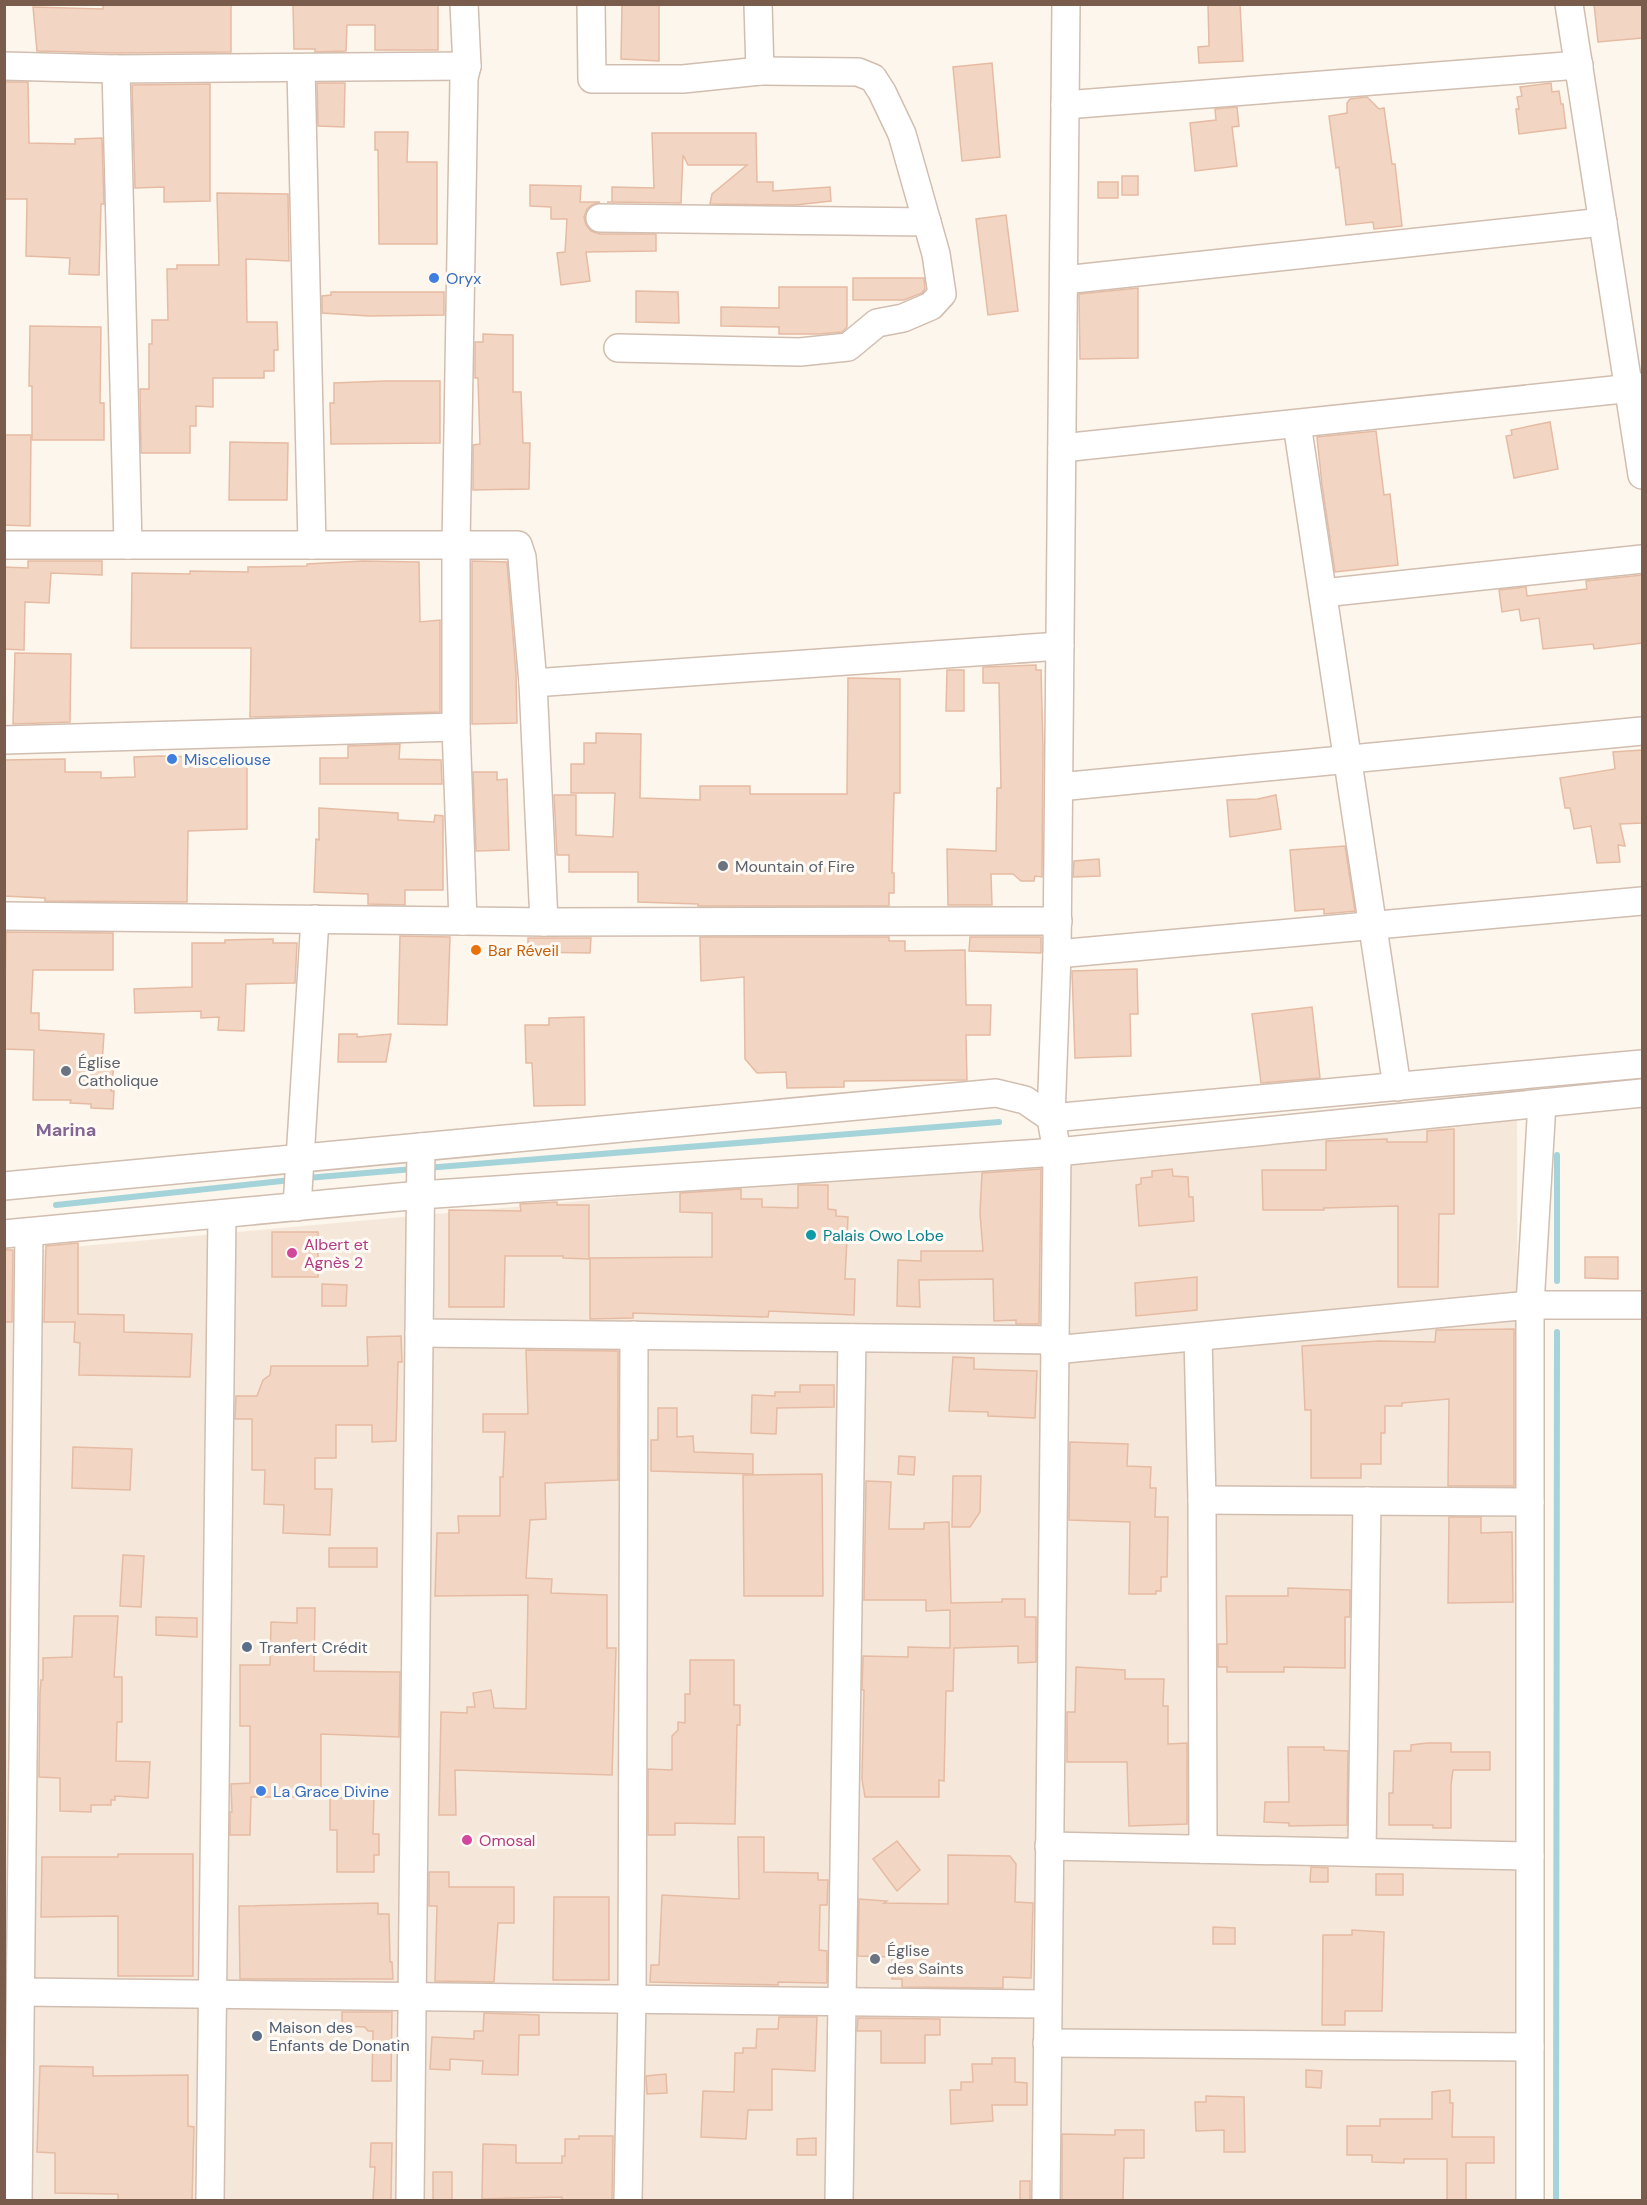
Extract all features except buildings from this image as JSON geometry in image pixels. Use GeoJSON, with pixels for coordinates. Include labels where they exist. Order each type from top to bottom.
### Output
{"type":"FeatureCollection","features":[{"type":"Feature","properties":{"kind":"street"},"geometry":{"type":"LineString","coordinates":[[463,921],[456,727],[456,545],[466,66],[464,4]]}},
{"type":"Feature","properties":{"kind":"street"},"geometry":{"type":"LineString","coordinates":[[591,4],[592,79],[683,79],[760,71],[858,72],[873,78],[902,134],[936,254],[942,294],[931,306],[903,318],[877,323],[848,347],[800,352],[618,348]]}},
{"type":"Feature","properties":{"kind":"street"},"geometry":{"type":"LineString","coordinates":[[758,4],[760,71]]}},
{"type":"Feature","properties":{"kind":"street"},"geometry":{"type":"LineString","coordinates":[[1046,2200],[1057,1152],[1051,1118],[1058,921],[1066,4]]}},
{"type":"Feature","properties":{"kind":"street"},"geometry":{"type":"LineString","coordinates":[[1569,4],[1603,222],[1636,388],[1642,475]]}},
{"type":"Feature","properties":{"kind":"street"},"geometry":{"type":"LineString","coordinates":[[1065,105],[1579,65]]}},
{"type":"Feature","properties":{"kind":"street"},"geometry":{"type":"LineString","coordinates":[[4,66],[116,69],[466,66]]}},
{"type":"Feature","properties":{"kind":"street"},"geometry":{"type":"LineString","coordinates":[[301,68],[312,545]]}},
{"type":"Feature","properties":{"kind":"street"},"geometry":{"type":"LineString","coordinates":[[116,69],[128,545]]}},
{"type":"Feature","properties":{"kind":"street"},"geometry":{"type":"LineString","coordinates":[[600,218],[927,222]]}},
{"type":"Feature","properties":{"kind":"street"},"geometry":{"type":"LineString","coordinates":[[1064,280],[1603,222]]}},
{"type":"Feature","properties":{"kind":"street"},"geometry":{"type":"LineString","coordinates":[[1062,448],[1636,388]]}},
{"type":"Feature","properties":{"kind":"street"},"geometry":{"type":"LineString","coordinates":[[1298,424],[1397,1087]]}},
{"type":"Feature","properties":{"kind":"street"},"geometry":{"type":"LineString","coordinates":[[4,545],[518,545],[522,557],[533,683],[544,922]]}},
{"type":"Feature","properties":{"kind":"street"},"geometry":{"type":"LineString","coordinates":[[1323,593],[1642,559]]}},
{"type":"Feature","properties":{"kind":"street"},"geometry":{"type":"LineString","coordinates":[[533,683],[1060,646]]}},
{"type":"Feature","properties":{"kind":"street"},"geometry":{"type":"LineString","coordinates":[[4,740],[456,727]]}},
{"type":"Feature","properties":{"kind":"street"},"geometry":{"type":"LineString","coordinates":[[1059,787],[1642,731]]}},
{"type":"Feature","properties":{"kind":"street"},"geometry":{"type":"LineString","coordinates":[[1057,954],[1642,900]]}},
{"type":"Feature","properties":{"kind":"street"},"geometry":{"type":"LineString","coordinates":[[4,916],[544,922],[1058,921]]}},
{"type":"Feature","properties":{"kind":"street"},"geometry":{"type":"LineString","coordinates":[[297,1207],[315,919]]}},
{"type":"Feature","properties":{"kind":"street"},"geometry":{"type":"LineString","coordinates":[[4,1186],[996,1093],[1025,1100],[1051,1118],[1642,1064]]}},
{"type":"Feature","properties":{"kind":"street"},"geometry":{"type":"LineString","coordinates":[[1530,2200],[1530,1305],[1552,1072]]}},
{"type":"Feature","properties":{"kind":"street"},"geometry":{"type":"LineString","coordinates":[[14,2194],[21,1992],[13,1836],[17,1233],[420,1195],[1057,1152],[1642,1093]]}},
{"type":"Feature","properties":{"kind":"street"},"geometry":{"type":"LineString","coordinates":[[410,2200],[421,1147]]}},
{"type":"Feature","properties":{"kind":"street"},"geometry":{"type":"LineString","coordinates":[[210,2200],[222,1214]]}},
{"type":"Feature","properties":{"kind":"street"},"geometry":{"type":"LineString","coordinates":[[419,1333],[852,1338],[1054,1345],[1198,1337],[1530,1305],[1642,1305]]}},
{"type":"Feature","properties":{"kind":"street"},"geometry":{"type":"LineString","coordinates":[[628,2200],[632,1999],[634,1335]]}},
{"type":"Feature","properties":{"kind":"street"},"geometry":{"type":"LineString","coordinates":[[1198,1337],[1202,1500],[1203,1849]]}},
{"type":"Feature","properties":{"kind":"street"},"geometry":{"type":"LineString","coordinates":[[839,2200],[852,1338]]}},
{"type":"Feature","properties":{"kind":"street"},"geometry":{"type":"LineString","coordinates":[[1202,1500],[1530,1502]]}},
{"type":"Feature","properties":{"kind":"street"},"geometry":{"type":"LineString","coordinates":[[1362,1852],[1367,1501]]}},
{"type":"Feature","properties":{"kind":"street"},"geometry":{"type":"LineString","coordinates":[[1049,1845],[1530,1856]]}},
{"type":"Feature","properties":{"kind":"street"},"geometry":{"type":"LineString","coordinates":[[21,1992],[1047,2004]]}},
{"type":"Feature","properties":{"kind":"street"},"geometry":{"type":"LineString","coordinates":[[1047,2043],[1530,2047]]}},
{"type":"Feature","properties":{"kind":"shaded area"},"geometry":{"type":"Polygon","coordinates":[[[1517,1116],[1519,2200],[5,2200],[5,1253],[1517,1116]]]}},
{"type":"Feature","properties":{"kind":"waterway"},"geometry":{"type":"LineString","coordinates":[[426,1168],[999,1122]]}},
{"type":"Feature","properties":{"kind":"waterway"},"geometry":{"type":"LineString","coordinates":[[1557,1155],[1557,1281]]}},
{"type":"Feature","properties":{"kind":"waterway"},"geometry":{"type":"LineString","coordinates":[[307,1178],[413,1169]]}},
{"type":"Feature","properties":{"kind":"waterway"},"geometry":{"type":"LineString","coordinates":[[56,1205],[291,1180]]}},
{"type":"Feature","properties":{"kind":"waterway"},"geometry":{"type":"LineString","coordinates":[[1556,2200],[1557,1332]]}},
{"type":"Feature","properties":{"kind":"place","name":"Oryx"},"geometry":{"type":"Point","coordinates":[434,278]}},
{"type":"Feature","properties":{"kind":"place","name":"Misceliouse"},"geometry":{"type":"Point","coordinates":[172,759]}},
{"type":"Feature","properties":{"kind":"place","name":"Mountain of Fire"},"geometry":{"type":"Point","coordinates":[723,866]}},
{"type":"Feature","properties":{"kind":"place","name":"Bar Réveil"},"geometry":{"type":"Point","coordinates":[476,950]}},
{"type":"Feature","properties":{"kind":"place","name":"Église Catholique"},"geometry":{"type":"Point","coordinates":[66,1071]}},
{"type":"Feature","properties":{"kind":"place","name":"Palais Owo Lobe"},"geometry":{"type":"Point","coordinates":[811,1235]}},
{"type":"Feature","properties":{"kind":"place","name":"Albert et Agnès 2"},"geometry":{"type":"Point","coordinates":[292,1253]}},
{"type":"Feature","properties":{"kind":"place","name":"Tranfert Crédit"},"geometry":{"type":"Point","coordinates":[247,1647]}},
{"type":"Feature","properties":{"kind":"place","name":"La Grace Divine"},"geometry":{"type":"Point","coordinates":[261,1791]}},
{"type":"Feature","properties":{"kind":"place","name":"Omosal"},"geometry":{"type":"Point","coordinates":[467,1840]}},
{"type":"Feature","properties":{"kind":"place","name":"Église des Saints"},"geometry":{"type":"Point","coordinates":[875,1959]}},
{"type":"Feature","properties":{"kind":"place","name":"Maison des Enfants de Donatin"},"geometry":{"type":"Point","coordinates":[257,2036]}},
{"type":"Feature","properties":{"kind":"district","name":"Marina"},"geometry":{"type":"Point","coordinates":[66,1130]}}]}
